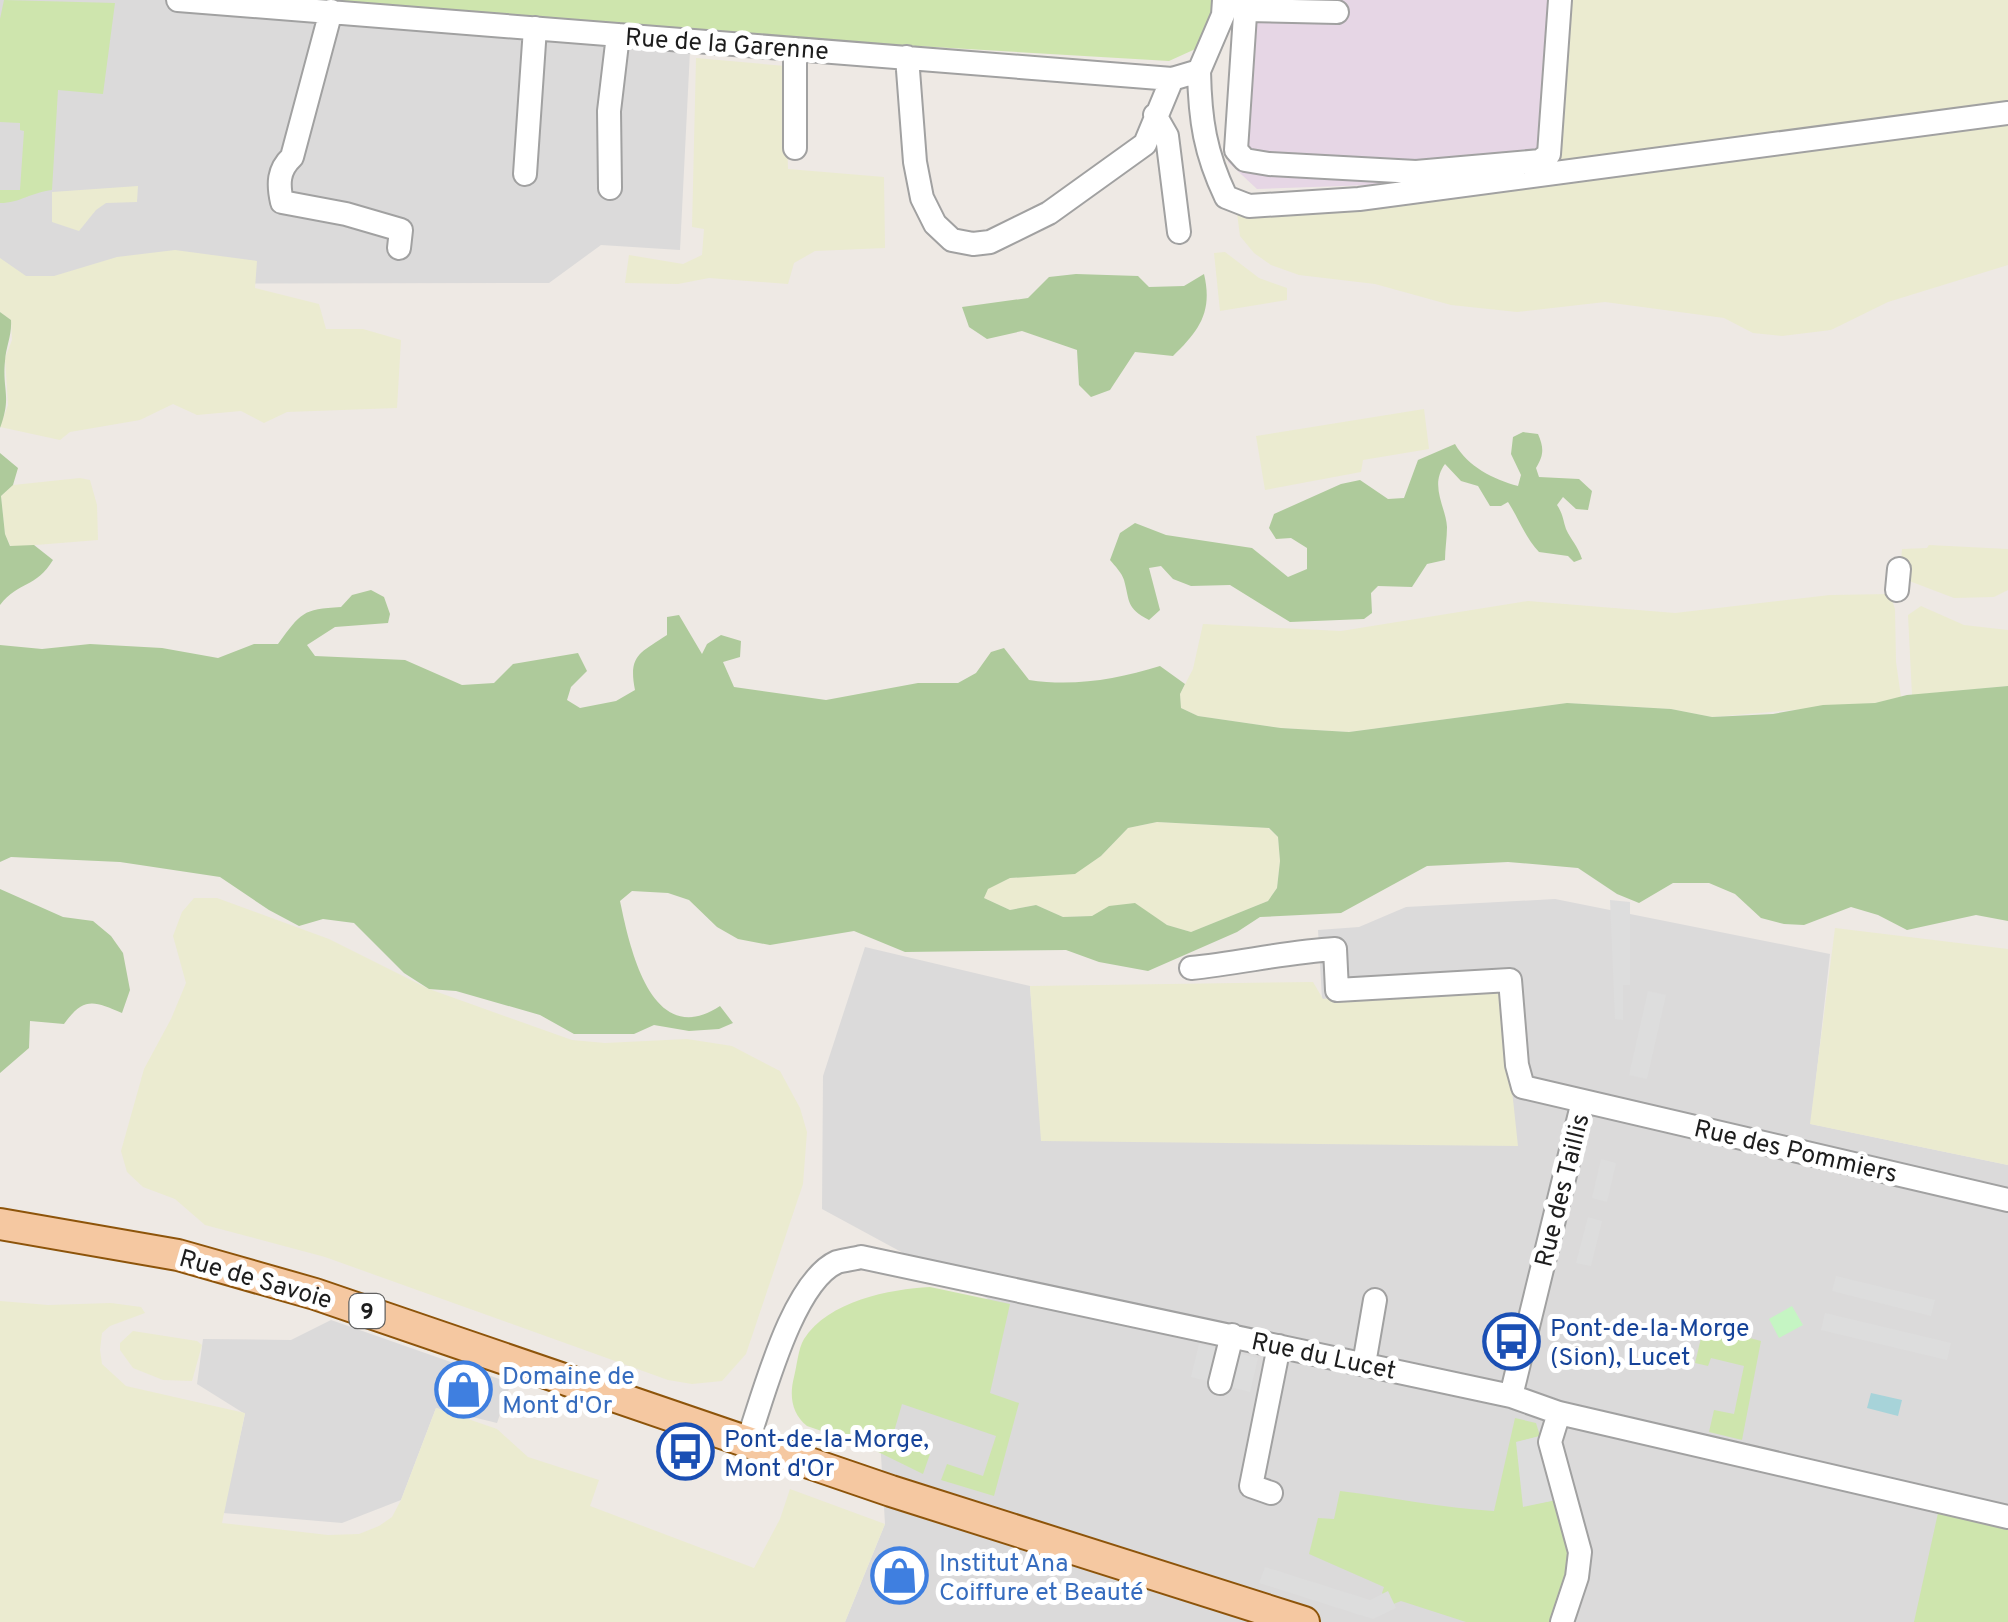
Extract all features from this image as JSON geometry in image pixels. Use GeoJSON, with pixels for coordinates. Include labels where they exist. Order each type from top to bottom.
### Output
{"type":"FeatureCollection","features":[{"type":"Feature","properties":{"kind":"main road","name":"Rue de Savoie"},"geometry":{"type":"LineString","coordinates":[[0,1224],[178,1255],[316,1294],[747,1443],[1304,1622]]}},
{"type":"Feature","properties":{"kind":"street","name":"Rue de la Garenne"},"geometry":{"type":"LineString","coordinates":[[178,0],[1172,79],[1200,71]]}},
{"type":"Feature","properties":{"kind":"street"},"geometry":{"type":"LineString","coordinates":[[1238,3],[1236,150],[1246,160],[1416,172],[1540,161],[1549,154],[1560,0]]}},
{"type":"Feature","properties":{"kind":"street"},"geometry":{"type":"LineString","coordinates":[[1338,12],[1238,3],[1223,15],[1200,71],[1200,120],[1210,165],[1226,197],[1249,206],[1358,199],[2008,113]]}},
{"type":"Feature","properties":{"kind":"street"},"geometry":{"type":"LineString","coordinates":[[331,12],[292,157],[283,166],[278,186],[282,202],[401,230],[399,248]]}},
{"type":"Feature","properties":{"kind":"street"},"geometry":{"type":"LineString","coordinates":[[525,174],[534,28]]}},
{"type":"Feature","properties":{"kind":"street"},"geometry":{"type":"LineString","coordinates":[[610,188],[609,111],[618,35]]}},
{"type":"Feature","properties":{"kind":"street"},"geometry":{"type":"LineString","coordinates":[[795,48],[795,148]]}},
{"type":"Feature","properties":{"kind":"street"},"geometry":{"type":"LineString","coordinates":[[907,57],[915,162],[922,198],[934,224],[952,240],[973,244],[990,242],[1050,213],[1145,144],[1172,79]]}},
{"type":"Feature","properties":{"kind":"street"},"geometry":{"type":"LineString","coordinates":[[1155,115],[1167,136],[1179,232]]}},
{"type":"Feature","properties":{"kind":"street","name":"Rue des Pommiers"},"geometry":{"type":"LineString","coordinates":[[1191,968],[1256,962],[1280,953],[1335,949],[1337,990],[1510,980],[1516,1065],[1523,1087],[2008,1200]]}},
{"type":"Feature","properties":{"kind":"street","name":"Rue des Taillis"},"geometry":{"type":"LineString","coordinates":[[1511,1396],[1583,1101]]}},
{"type":"Feature","properties":{"kind":"street","name":"Rue du Lucet"},"geometry":{"type":"LineString","coordinates":[[747,1443],[793,1316],[820,1274],[837,1262],[861,1258],[1511,1396],[1559,1412],[2008,1516]]}},
{"type":"Feature","properties":{"kind":"street"},"geometry":{"type":"LineString","coordinates":[[1364,1364],[1375,1300]]}},
{"type":"Feature","properties":{"kind":"street"},"geometry":{"type":"LineString","coordinates":[[1220,1383],[1232,1335]]}},
{"type":"Feature","properties":{"kind":"street"},"geometry":{"type":"LineString","coordinates":[[1271,1493],[1250,1486],[1279,1346]]}},
{"type":"Feature","properties":{"kind":"street"},"geometry":{"type":"LineString","coordinates":[[1559,1412],[1550,1442],[1580,1552],[1577,1577],[1562,1622]]}},
{"type":"Feature","properties":{"kind":"shaded area"},"geometry":{"type":"Polygon","coordinates":[[[0,0],[193,0],[690,51],[680,250],[601,245],[549,283],[0,284],[0,0]]]}},
{"type":"Feature","properties":{"kind":"shaded area"},"geometry":{"type":"Polygon","coordinates":[[[1237,0],[1570,0],[1559,168],[1399,184],[1257,189],[1228,162],[1237,0]]]}},
{"type":"Feature","properties":{"kind":"shaded area"},"geometry":{"type":"Polygon","coordinates":[[[1555,899],[1830,954],[1811,1124],[2008,1165],[2008,1622],[845,1622],[885,1524],[880,1438],[898,1385],[988,1299],[822,1209],[823,1076],[865,947],[1030,986],[1042,1141],[1501,988],[1322,999],[1318,930],[1359,927],[1406,907],[1555,899]]]}},
{"type":"Feature","properties":{"kind":"shaded area"},"geometry":{"type":"Polygon","coordinates":[[[1610,900],[1630,902],[1630,985],[1623,985],[1623,1020],[1615,1019],[1610,900]]]}},
{"type":"Feature","properties":{"kind":"shaded area"},"geometry":{"type":"Polygon","coordinates":[[[1648,991],[1666,995],[1647,1079],[1629,1075],[1648,991]]]}},
{"type":"Feature","properties":{"kind":"shaded area"},"geometry":{"type":"Polygon","coordinates":[[[1601,1159],[1616,1163],[1607,1202],[1592,1198],[1601,1159]]]}},
{"type":"Feature","properties":{"kind":"shaded area"},"geometry":{"type":"Polygon","coordinates":[[[1588,1217],[1602,1221],[1591,1266],[1576,1263],[1588,1217]]]}},
{"type":"Feature","properties":{"kind":"shaded area"},"geometry":{"type":"Polygon","coordinates":[[[1836,1276],[1935,1300],[1931,1316],[1832,1291],[1836,1276]]]}},
{"type":"Feature","properties":{"kind":"shaded area"},"geometry":{"type":"Polygon","coordinates":[[[1825,1313],[1951,1343],[1947,1360],[1821,1330],[1825,1313]]]}},
{"type":"Feature","properties":{"kind":"shaded area"},"geometry":{"type":"Polygon","coordinates":[[[331,1320],[511,1383],[497,1423],[436,1408],[401,1500],[342,1523],[223,1513],[245,1414],[197,1384],[203,1339],[291,1340],[331,1320]]]}},
{"type":"Feature","properties":{"kind":"shaded area"},"geometry":{"type":"Polygon","coordinates":[[[1199,1344],[1258,1358],[1250,1392],[1191,1377],[1199,1344]]]}},
{"type":"Feature","properties":{"kind":"shaded area"},"geometry":{"type":"Polygon","coordinates":[[[1540,1436],[1556,1500],[1523,1507],[1516,1442],[1540,1436]]]}},
{"type":"Feature","properties":{"kind":"shaded area"},"geometry":{"type":"Polygon","coordinates":[[[1265,1567],[1370,1600],[1388,1591],[1396,1608],[1373,1619],[1259,1583],[1265,1567]]]}},
{"type":"Feature","properties":{"kind":"green space"},"geometry":{"type":"Polygon","coordinates":[[[4,0],[115,3],[103,94],[58,90],[52,190],[0,203],[0,190],[20,190],[24,131],[20,130],[20,123],[0,122],[0,19],[4,0]]]}},
{"type":"Feature","properties":{"kind":"green space"},"geometry":{"type":"Polygon","coordinates":[[[277,0],[1218,0],[1202,46],[1169,61],[815,40],[277,0]]]}},
{"type":"Feature","properties":{"kind":"green space"},"geometry":{"type":"Polygon","coordinates":[[[1570,0],[2008,0],[2008,108],[1559,168],[1570,0]]]}},
{"type":"Feature","properties":{"kind":"green space"},"geometry":{"type":"Polygon","coordinates":[[[696,58],[785,66],[788,169],[884,177],[885,248],[815,251],[794,263],[788,284],[709,278],[678,284],[625,283],[629,255],[683,264],[702,255],[704,229],[692,227],[696,58]]]}},
{"type":"Feature","properties":{"kind":"green space"},"geometry":{"type":"Polygon","coordinates":[[[2008,122],[2008,265],[1888,302],[1831,330],[1782,336],[1753,333],[1724,318],[1605,302],[1517,312],[1451,305],[1375,284],[1299,275],[1271,265],[1240,236],[1237,213],[2008,122]]]}},
{"type":"Feature","properties":{"kind":"green space"},"geometry":{"type":"Polygon","coordinates":[[[138,186],[137,202],[106,203],[79,231],[52,222],[52,192],[138,186]]]}},
{"type":"Feature","properties":{"kind":"green space"},"geometry":{"type":"Polygon","coordinates":[[[175,250],[257,261],[255,288],[319,304],[326,329],[363,329],[401,340],[397,408],[287,412],[264,423],[241,411],[197,415],[173,404],[140,420],[70,432],[60,440],[0,427],[8,405],[5,358],[12,340],[11,320],[0,312],[0,258],[26,276],[54,276],[117,257],[175,250]]]}},
{"type":"Feature","properties":{"kind":"green space"},"geometry":{"type":"Polygon","coordinates":[[[1225,252],[1259,278],[1287,288],[1287,300],[1220,311],[1214,253],[1225,252]]]}},
{"type":"Feature","properties":{"kind":"green space"},"geometry":{"type":"Polygon","coordinates":[[[1204,274],[1207,299],[1202,320],[1173,356],[1135,352],[1110,390],[1091,397],[1079,385],[1077,350],[1022,331],[987,339],[969,327],[962,307],[1028,298],[1049,277],[1138,276],[1149,287],[1184,286],[1204,274]]]}},
{"type":"Feature","properties":{"kind":"green space"},"geometry":{"type":"Polygon","coordinates":[[[0,312],[11,320],[11,326],[0,428],[0,312]]]}},
{"type":"Feature","properties":{"kind":"green space"},"geometry":{"type":"Polygon","coordinates":[[[1424,409],[1429,449],[1363,460],[1361,472],[1265,490],[1256,436],[1424,409]]]}},
{"type":"Feature","properties":{"kind":"green space"},"geometry":{"type":"Polygon","coordinates":[[[1523,432],[1538,434],[1540,439],[1542,455],[1536,468],[1539,477],[1579,479],[1592,491],[1588,510],[1576,509],[1563,497],[1557,505],[1582,559],[1574,562],[1568,556],[1539,552],[1508,502],[1490,506],[1478,486],[1461,481],[1445,464],[1438,488],[1447,527],[1445,560],[1427,564],[1412,587],[1378,586],[1371,593],[1372,613],[1364,619],[1290,622],[1230,585],[1191,586],[1173,579],[1161,566],[1149,568],[1160,610],[1149,620],[1133,608],[1123,577],[1110,560],[1120,533],[1135,523],[1166,535],[1252,548],[1288,577],[1307,569],[1307,548],[1291,538],[1276,539],[1269,528],[1274,514],[1341,484],[1360,480],[1388,499],[1404,498],[1418,460],[1455,444],[1482,471],[1518,486],[1521,475],[1511,454],[1513,437],[1523,432]]]}},
{"type":"Feature","properties":{"kind":"green space"},"geometry":{"type":"Polygon","coordinates":[[[0,453],[18,468],[13,485],[1,496],[10,546],[34,545],[53,560],[40,575],[0,605],[0,453]]]}},
{"type":"Feature","properties":{"kind":"green space"},"geometry":{"type":"Polygon","coordinates":[[[90,480],[97,505],[98,540],[11,547],[5,534],[1,496],[13,485],[90,480]]]}},
{"type":"Feature","properties":{"kind":"green space"},"geometry":{"type":"Polygon","coordinates":[[[1929,545],[2008,549],[2008,590],[1994,597],[1954,598],[1904,579],[1900,573],[1902,549],[1929,545]]]}},
{"type":"Feature","properties":{"kind":"green space"},"geometry":{"type":"Polygon","coordinates":[[[371,590],[384,597],[390,614],[388,623],[335,627],[307,645],[315,656],[405,660],[462,685],[494,683],[513,664],[578,653],[587,671],[571,687],[567,700],[580,708],[616,701],[635,690],[633,669],[638,656],[667,635],[667,617],[679,615],[702,654],[707,644],[721,635],[741,641],[740,657],[723,662],[734,687],[826,700],[918,683],[958,683],[976,673],[991,652],[1004,648],[1029,680],[1096,681],[1160,666],[1185,684],[1180,694],[1181,708],[1198,716],[1281,728],[1349,732],[1567,703],[1671,709],[1712,717],[1773,714],[1823,705],[1875,703],[1907,695],[2008,686],[2008,921],[1976,915],[1907,930],[1851,907],[1804,925],[1784,924],[1761,918],[1735,894],[1709,883],[1673,883],[1639,903],[1617,894],[1578,868],[1508,862],[1427,866],[1341,913],[1260,917],[1237,932],[1148,971],[1099,962],[1066,950],[905,952],[854,931],[770,945],[738,939],[717,927],[689,900],[668,893],[632,891],[620,901],[624,921],[638,967],[661,1005],[677,1015],[697,1016],[720,1006],[733,1023],[719,1029],[689,1031],[654,1025],[634,1034],[574,1034],[540,1015],[456,991],[429,989],[404,973],[354,923],[323,919],[299,926],[220,877],[120,862],[11,857],[0,862],[0,645],[42,649],[90,644],[162,648],[218,658],[254,644],[278,644],[292,625],[310,611],[341,607],[352,595],[371,590]],[[1157,822],[1128,828],[1101,856],[1075,874],[1010,878],[988,889],[984,898],[1010,910],[1036,905],[1063,917],[1092,916],[1109,906],[1135,903],[1167,925],[1191,932],[1268,901],[1277,888],[1280,861],[1278,837],[1269,828],[1157,822]]]}},
{"type":"Feature","properties":{"kind":"green space"},"geometry":{"type":"Polygon","coordinates":[[[1890,594],[1895,609],[1901,697],[1875,703],[1712,717],[1671,709],[1567,703],[1349,732],[1281,728],[1198,716],[1181,708],[1180,694],[1193,669],[1203,624],[1341,631],[1528,601],[1675,613],[1830,595],[1890,594]]]}},
{"type":"Feature","properties":{"kind":"green space"},"geometry":{"type":"Polygon","coordinates":[[[1921,606],[1964,625],[2008,630],[2008,686],[1912,695],[1908,615],[1921,606]]]}},
{"type":"Feature","properties":{"kind":"green space"},"geometry":{"type":"Polygon","coordinates":[[[1157,822],[1268,828],[1278,837],[1277,888],[1268,901],[1191,932],[1153,916],[1110,906],[1093,916],[1063,917],[1036,905],[1010,910],[984,898],[987,889],[1010,878],[1075,873],[1101,856],[1128,828],[1157,822]]]}},
{"type":"Feature","properties":{"kind":"green space"},"geometry":{"type":"Polygon","coordinates":[[[0,889],[63,917],[93,921],[123,953],[130,990],[122,1013],[90,1003],[64,1024],[30,1021],[29,1048],[0,1073],[0,889]]]}},
{"type":"Feature","properties":{"kind":"green space"},"geometry":{"type":"Polygon","coordinates":[[[194,898],[217,898],[329,939],[429,989],[572,1040],[605,1043],[687,1039],[732,1046],[780,1071],[800,1108],[807,1132],[803,1184],[746,1354],[722,1381],[692,1384],[668,1380],[325,1257],[205,1225],[175,1199],[143,1187],[127,1172],[121,1151],[144,1069],[186,983],[173,936],[182,912],[194,898]]]}},
{"type":"Feature","properties":{"kind":"green space"},"geometry":{"type":"Polygon","coordinates":[[[1835,928],[2008,949],[2008,1165],[1810,1124],[1835,928]]]}},
{"type":"Feature","properties":{"kind":"green space"},"geometry":{"type":"Polygon","coordinates":[[[1313,982],[1323,999],[1501,988],[1518,1146],[1041,1141],[1030,986],[1313,982]]]}},
{"type":"Feature","properties":{"kind":"green space"},"geometry":{"type":"Polygon","coordinates":[[[930,1287],[1010,1304],[990,1393],[1019,1403],[994,1496],[941,1480],[947,1464],[983,1476],[996,1436],[902,1404],[891,1442],[930,1454],[923,1474],[868,1447],[807,1426],[793,1404],[800,1348],[815,1326],[828,1315],[861,1300],[930,1287]]]}},
{"type":"Feature","properties":{"kind":"green space"},"geometry":{"type":"Polygon","coordinates":[[[0,1301],[141,1307],[145,1313],[102,1333],[102,1364],[126,1386],[245,1413],[222,1523],[328,1535],[359,1534],[379,1526],[392,1517],[401,1500],[436,1408],[497,1429],[528,1457],[599,1480],[590,1506],[754,1568],[780,1519],[790,1489],[885,1524],[845,1622],[0,1622],[0,1301]]]}},
{"type":"Feature","properties":{"kind":"green space"},"geometry":{"type":"Polygon","coordinates":[[[1792,1306],[1803,1325],[1779,1338],[1769,1319],[1792,1306]]]}},
{"type":"Feature","properties":{"kind":"green space"},"geometry":{"type":"Polygon","coordinates":[[[1704,1326],[1761,1341],[1742,1440],[1709,1432],[1714,1410],[1734,1414],[1744,1366],[1711,1358],[1708,1366],[1695,1363],[1704,1326]]]}},
{"type":"Feature","properties":{"kind":"green space"},"geometry":{"type":"Polygon","coordinates":[[[133,1331],[202,1345],[192,1381],[163,1380],[133,1368],[120,1350],[120,1343],[133,1331]]]}},
{"type":"Feature","properties":{"kind":"green space"},"geometry":{"type":"Polygon","coordinates":[[[1515,1418],[1536,1423],[1540,1436],[1517,1442],[1524,1506],[1556,1500],[1566,1536],[1568,1573],[1554,1622],[1466,1622],[1401,1601],[1391,1605],[1382,1593],[1384,1587],[1309,1554],[1318,1518],[1334,1519],[1340,1491],[1494,1511],[1515,1418]]]}},
{"type":"Feature","properties":{"kind":"green space"},"geometry":{"type":"Polygon","coordinates":[[[1938,1513],[2008,1530],[2008,1622],[1914,1622],[1938,1513]]]}},
{"type":"Feature","properties":{"kind":"water"},"geometry":{"type":"Polygon","coordinates":[[[1871,1393],[1902,1400],[1898,1416],[1867,1408],[1871,1393]]]}},
{"type":"Feature","properties":{"kind":"place","name":"Pont-de-la-Morge (Sion), Lucet"},"geometry":{"type":"Point","coordinates":[1511,1341]}},
{"type":"Feature","properties":{"kind":"place","name":"Domaine de Mont d'Or"},"geometry":{"type":"Point","coordinates":[463,1389]}},
{"type":"Feature","properties":{"kind":"place","name":"Pont-de-la-Morge, Mont d'Or"},"geometry":{"type":"Point","coordinates":[685,1452]}},
{"type":"Feature","properties":{"kind":"place","name":"Institut Ana Coiffure et Beauté"},"geometry":{"type":"Point","coordinates":[900,1576]}}]}
